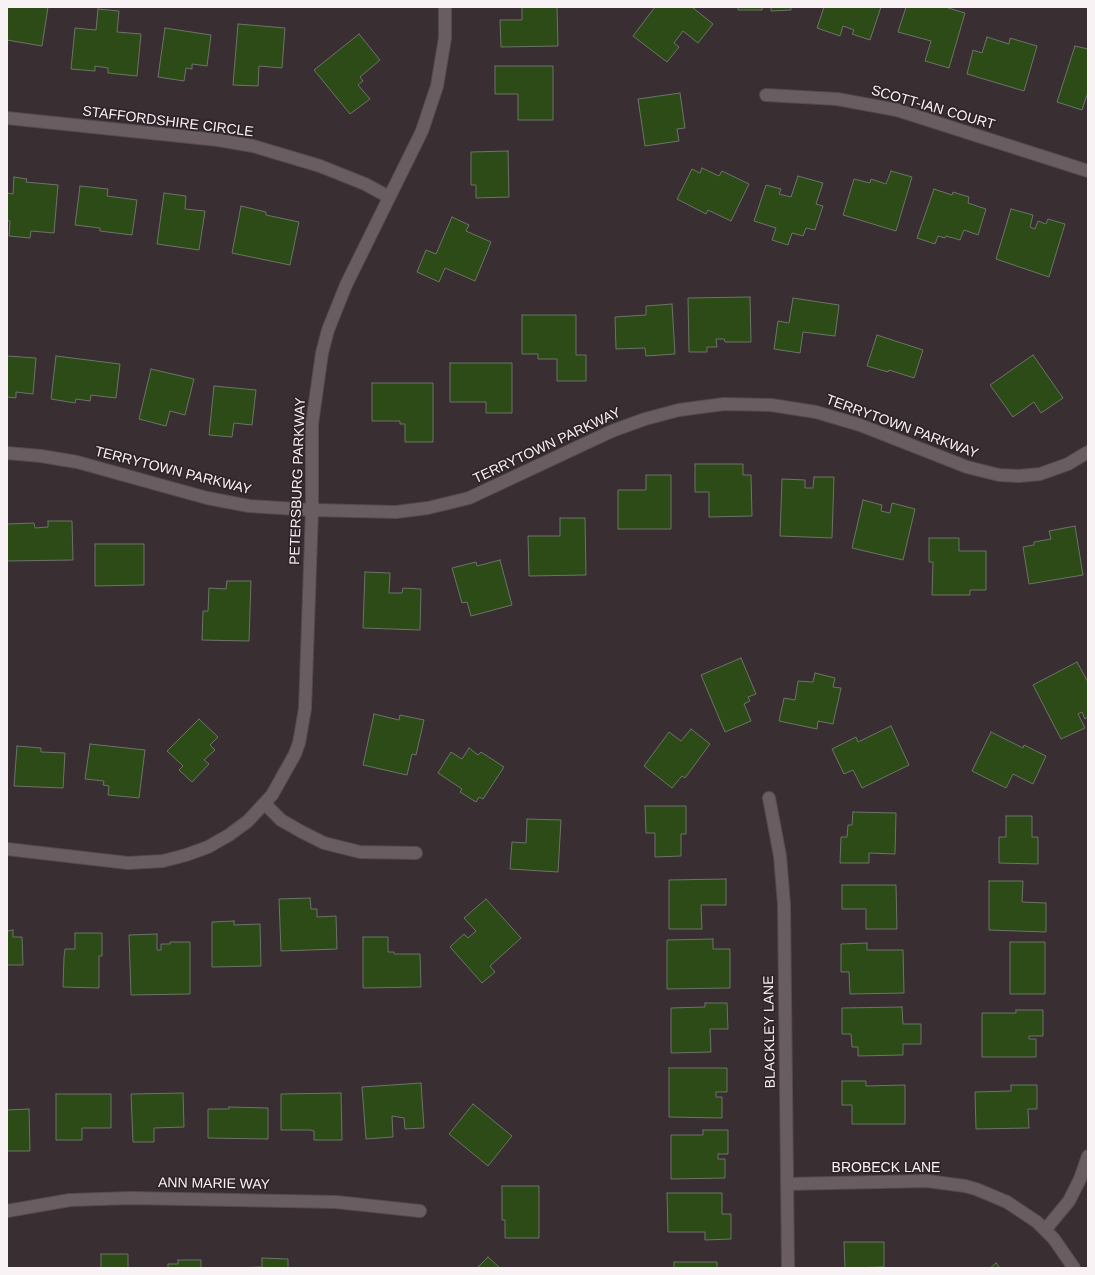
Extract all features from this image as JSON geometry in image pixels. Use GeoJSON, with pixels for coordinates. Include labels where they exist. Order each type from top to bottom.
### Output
{"type":"FeatureCollection","features":[{"type":"Feature","properties":{"kind":"street","name":"PETERSBURG PARKWAY"},"geometry":{"type":"LineString","coordinates":[[7,849],[121,863],[163,861],[197,852],[229,835],[248,821],[265,804],[278,786],[295,754],[303,720],[312,510],[312,424],[314,400],[324,347],[328,330],[346,285],[422,131],[437,86],[445,38],[445,7]]}},
{"type":"Feature","properties":{"kind":"street","name":"SCOTT-IAN COURT"},"geometry":{"type":"LineString","coordinates":[[766,95],[837,99],[897,110],[1088,170]]}},
{"type":"Feature","properties":{"kind":"street","name":"STAFFORDSHIRE CIRCLE"},"geometry":{"type":"LineString","coordinates":[[7,118],[218,140],[253,146],[320,166],[365,184],[389,197]]}},
{"type":"Feature","properties":{"kind":"street","name":"TERRYTOWN PARKWAY"},"geometry":{"type":"LineString","coordinates":[[7,453],[41,456],[77,462],[232,504],[265,508],[396,512],[449,504],[478,494],[623,426],[679,410],[724,404],[771,405],[816,412],[860,425],[967,468],[998,475],[1019,476],[1044,472],[1068,464],[1088,452]]}},
{"type":"Feature","properties":{"kind":"street","name":"BLACKLEY LANE"},"geometry":{"type":"LineString","coordinates":[[769,798],[780,856],[784,904],[788,1268]]}},
{"type":"Feature","properties":{"kind":"street"},"geometry":{"type":"LineString","coordinates":[[265,804],[281,820],[324,843],[360,852],[416,853]]}},
{"type":"Feature","properties":{"kind":"street"},"geometry":{"type":"LineString","coordinates":[[1045,1230],[1069,1201],[1080,1179],[1088,1156]]}},
{"type":"Feature","properties":{"kind":"street","name":"BROBECK LANE"},"geometry":{"type":"LineString","coordinates":[[787,1184],[927,1181],[964,1186],[987,1193],[1007,1202],[1028,1215],[1045,1230],[1065,1254],[1074,1268]]}},
{"type":"Feature","properties":{"kind":"street","name":"ANN MARIE WAY"},"geometry":{"type":"LineString","coordinates":[[7,1211],[70,1200],[131,1198],[336,1202],[420,1212]]}},
{"type":"Feature","properties":{"kind":"building"},"geometry":{"type":"Polygon","coordinates":[[[7,7],[48,7],[42,46],[7,40],[7,7]]]}},
{"type":"Feature","properties":{"kind":"building"},"geometry":{"type":"Polygon","coordinates":[[[522,7],[557,7],[558,46],[501,47],[500,20],[522,20],[522,7]]]}},
{"type":"Feature","properties":{"kind":"building"},"geometry":{"type":"Polygon","coordinates":[[[655,7],[692,7],[713,24],[698,43],[683,31],[674,43],[679,47],[667,62],[633,36],[655,7]]]}},
{"type":"Feature","properties":{"kind":"building"},"geometry":{"type":"Polygon","coordinates":[[[738,7],[762,7],[762,10],[738,10],[738,7]]]}},
{"type":"Feature","properties":{"kind":"building"},"geometry":{"type":"Polygon","coordinates":[[[771,7],[791,7],[791,10],[771,11],[771,7]]]}},
{"type":"Feature","properties":{"kind":"building"},"geometry":{"type":"Polygon","coordinates":[[[824,7],[881,7],[870,40],[852,34],[854,30],[843,26],[840,36],[817,28],[824,7]]]}},
{"type":"Feature","properties":{"kind":"building"},"geometry":{"type":"Polygon","coordinates":[[[906,7],[945,7],[965,13],[949,68],[925,61],[931,41],[898,32],[906,7]]]}},
{"type":"Feature","properties":{"kind":"building"},"geometry":{"type":"Polygon","coordinates":[[[98,9],[119,11],[117,32],[141,34],[137,76],[108,73],[108,68],[95,66],[95,71],[71,69],[75,28],[96,30],[98,9]]]}},
{"type":"Feature","properties":{"kind":"building"},"geometry":{"type":"Polygon","coordinates":[[[238,24],[285,28],[282,68],[259,66],[258,86],[233,85],[238,24]]]}},
{"type":"Feature","properties":{"kind":"building"},"geometry":{"type":"Polygon","coordinates":[[[165,28],[211,35],[207,66],[192,64],[192,69],[186,68],[184,81],[158,77],[165,28]]]}},
{"type":"Feature","properties":{"kind":"building"},"geometry":{"type":"Polygon","coordinates":[[[359,34],[380,60],[360,77],[363,81],[358,85],[370,99],[350,114],[314,70],[359,34]]]}},
{"type":"Feature","properties":{"kind":"building"},"geometry":{"type":"Polygon","coordinates":[[[987,37],[1009,44],[1010,38],[1037,46],[1024,91],[967,74],[973,50],[982,53],[987,37]]]}},
{"type":"Feature","properties":{"kind":"building"},"geometry":{"type":"Polygon","coordinates":[[[1075,46],[1088,49],[1088,92],[1082,110],[1057,102],[1075,46]]]}},
{"type":"Feature","properties":{"kind":"building"},"geometry":{"type":"Polygon","coordinates":[[[495,66],[553,66],[553,120],[518,120],[518,94],[495,94],[495,66]]]}},
{"type":"Feature","properties":{"kind":"building"},"geometry":{"type":"Polygon","coordinates":[[[680,93],[685,128],[677,129],[679,141],[645,146],[638,99],[680,93]]]}},
{"type":"Feature","properties":{"kind":"building"},"geometry":{"type":"Polygon","coordinates":[[[508,151],[509,197],[476,198],[476,185],[471,185],[471,152],[508,151]]]}},
{"type":"Feature","properties":{"kind":"building"},"geometry":{"type":"Polygon","coordinates":[[[702,168],[719,176],[722,171],[749,184],[731,221],[708,210],[706,214],[677,199],[692,169],[700,173],[702,168]]]}},
{"type":"Feature","properties":{"kind":"building"},"geometry":{"type":"Polygon","coordinates":[[[891,171],[912,177],[896,231],[843,215],[854,179],[870,183],[871,179],[886,184],[891,171]]]}},
{"type":"Feature","properties":{"kind":"building"},"geometry":{"type":"Polygon","coordinates":[[[798,176],[823,183],[816,204],[823,206],[815,230],[806,228],[803,236],[792,233],[788,245],[772,240],[776,228],[754,221],[766,185],[781,189],[779,194],[791,197],[798,176]]]}},
{"type":"Feature","properties":{"kind":"building"},"geometry":{"type":"Polygon","coordinates":[[[14,177],[27,179],[26,182],[58,185],[54,233],[31,231],[30,238],[9,236],[10,221],[7,221],[7,193],[13,194],[14,177]]]}},
{"type":"Feature","properties":{"kind":"building"},"geometry":{"type":"Polygon","coordinates":[[[80,186],[108,189],[107,196],[137,200],[132,235],[100,231],[100,228],[75,225],[80,186]]]}},
{"type":"Feature","properties":{"kind":"building"},"geometry":{"type":"Polygon","coordinates":[[[934,189],[952,195],[953,192],[969,197],[968,203],[986,209],[978,235],[964,230],[960,240],[946,236],[945,238],[938,236],[935,244],[917,238],[934,189]]]}},
{"type":"Feature","properties":{"kind":"building"},"geometry":{"type":"Polygon","coordinates":[[[164,193],[186,196],[185,209],[205,211],[199,250],[157,244],[164,193]]]}},
{"type":"Feature","properties":{"kind":"building"},"geometry":{"type":"Polygon","coordinates":[[[241,206],[266,212],[266,215],[299,222],[290,265],[232,253],[241,206]]]}},
{"type":"Feature","properties":{"kind":"building"},"geometry":{"type":"Polygon","coordinates":[[[1011,209],[1033,215],[1030,227],[1035,229],[1038,221],[1046,224],[1048,219],[1065,224],[1049,277],[996,259],[1011,209]]]}},
{"type":"Feature","properties":{"kind":"building"},"geometry":{"type":"Polygon","coordinates":[[[452,217],[469,225],[466,231],[491,242],[475,281],[445,268],[439,282],[417,272],[426,250],[436,254],[452,217]]]}},
{"type":"Feature","properties":{"kind":"building"},"geometry":{"type":"Polygon","coordinates":[[[750,297],[751,342],[725,342],[724,339],[716,339],[717,347],[707,347],[707,352],[689,352],[688,298],[750,297]]]}},
{"type":"Feature","properties":{"kind":"building"},"geometry":{"type":"Polygon","coordinates":[[[793,298],[839,305],[835,336],[803,332],[800,353],[774,349],[778,321],[789,323],[793,298]]]}},
{"type":"Feature","properties":{"kind":"building"},"geometry":{"type":"Polygon","coordinates":[[[672,304],[675,354],[646,356],[645,348],[616,349],[615,317],[646,315],[646,306],[672,304]]]}},
{"type":"Feature","properties":{"kind":"building"},"geometry":{"type":"Polygon","coordinates":[[[522,315],[576,315],[576,355],[586,355],[586,381],[557,381],[557,359],[538,359],[538,354],[522,354],[522,315]]]}},
{"type":"Feature","properties":{"kind":"building"},"geometry":{"type":"Polygon","coordinates":[[[877,335],[923,350],[914,378],[889,370],[888,372],[867,366],[877,335]]]}},
{"type":"Feature","properties":{"kind":"building"},"geometry":{"type":"Polygon","coordinates":[[[1033,355],[1063,398],[1041,413],[1034,402],[1013,417],[990,385],[1033,355]]]}},
{"type":"Feature","properties":{"kind":"building"},"geometry":{"type":"Polygon","coordinates":[[[7,356],[36,358],[33,394],[16,392],[16,398],[7,397],[7,356]]]}},
{"type":"Feature","properties":{"kind":"building"},"geometry":{"type":"Polygon","coordinates":[[[56,356],[120,364],[116,398],[91,395],[90,401],[76,399],[75,403],[51,399],[56,356]]]}},
{"type":"Feature","properties":{"kind":"building"},"geometry":{"type":"Polygon","coordinates":[[[450,363],[512,363],[512,413],[486,413],[486,402],[450,402],[450,363]]]}},
{"type":"Feature","properties":{"kind":"building"},"geometry":{"type":"Polygon","coordinates":[[[151,369],[194,379],[185,415],[170,411],[166,426],[139,419],[151,369]]]}},
{"type":"Feature","properties":{"kind":"building"},"geometry":{"type":"Polygon","coordinates":[[[372,383],[433,383],[433,442],[405,442],[405,424],[400,424],[400,421],[372,421],[372,383]]]}},
{"type":"Feature","properties":{"kind":"building"},"geometry":{"type":"Polygon","coordinates":[[[214,386],[256,390],[252,425],[234,423],[232,437],[209,435],[214,386]]]}},
{"type":"Feature","properties":{"kind":"building"},"geometry":{"type":"Polygon","coordinates":[[[695,464],[743,464],[743,475],[751,475],[752,516],[709,517],[709,492],[695,492],[695,464]]]}},
{"type":"Feature","properties":{"kind":"building"},"geometry":{"type":"Polygon","coordinates":[[[646,475],[671,475],[671,529],[618,529],[618,490],[646,490],[646,475]]]}},
{"type":"Feature","properties":{"kind":"building"},"geometry":{"type":"Polygon","coordinates":[[[814,477],[834,477],[832,538],[780,536],[782,479],[805,480],[805,488],[813,488],[814,477]]]}},
{"type":"Feature","properties":{"kind":"building"},"geometry":{"type":"Polygon","coordinates":[[[863,500],[882,505],[881,511],[890,513],[892,503],[915,509],[903,560],[852,548],[863,500]]]}},
{"type":"Feature","properties":{"kind":"building"},"geometry":{"type":"Polygon","coordinates":[[[560,518],[585,518],[586,575],[529,576],[528,536],[560,536],[560,518]]]}},
{"type":"Feature","properties":{"kind":"building"},"geometry":{"type":"Polygon","coordinates":[[[48,521],[72,521],[73,560],[7,561],[7,524],[34,523],[35,528],[48,527],[48,521]]]}},
{"type":"Feature","properties":{"kind":"building"},"geometry":{"type":"Polygon","coordinates":[[[1075,526],[1083,575],[1029,584],[1023,547],[1034,545],[1034,542],[1051,539],[1049,531],[1075,526]]]}},
{"type":"Feature","properties":{"kind":"building"},"geometry":{"type":"Polygon","coordinates":[[[929,538],[959,538],[959,551],[986,551],[986,590],[970,590],[970,595],[932,595],[933,562],[929,562],[929,538]]]}},
{"type":"Feature","properties":{"kind":"building"},"geometry":{"type":"Polygon","coordinates":[[[95,544],[144,544],[144,585],[95,586],[95,544]]]}},
{"type":"Feature","properties":{"kind":"building"},"geometry":{"type":"Polygon","coordinates":[[[500,560],[512,605],[471,616],[467,602],[462,603],[452,568],[476,562],[477,566],[500,560]]]}},
{"type":"Feature","properties":{"kind":"building"},"geometry":{"type":"Polygon","coordinates":[[[365,572],[390,573],[389,593],[402,593],[403,588],[421,589],[420,630],[363,628],[365,572]]]}},
{"type":"Feature","properties":{"kind":"building"},"geometry":{"type":"Polygon","coordinates":[[[227,581],[251,581],[249,641],[202,640],[203,611],[208,611],[209,588],[226,589],[227,581]]]}},
{"type":"Feature","properties":{"kind":"building"},"geometry":{"type":"Polygon","coordinates":[[[741,658],[756,694],[748,697],[750,701],[744,704],[751,721],[725,732],[701,675],[741,658]]]}},
{"type":"Feature","properties":{"kind":"building"},"geometry":{"type":"Polygon","coordinates":[[[1077,662],[1088,682],[1088,717],[1085,719],[1082,712],[1078,714],[1085,728],[1061,739],[1033,685],[1077,662]]]}},
{"type":"Feature","properties":{"kind":"building"},"geometry":{"type":"Polygon","coordinates":[[[815,673],[835,678],[833,687],[841,688],[833,724],[818,721],[817,729],[779,721],[784,698],[795,700],[798,681],[813,682],[815,673]]]}},
{"type":"Feature","properties":{"kind":"building"},"geometry":{"type":"Polygon","coordinates":[[[374,714],[399,720],[400,715],[424,720],[416,755],[412,754],[407,775],[363,765],[374,714]]]}},
{"type":"Feature","properties":{"kind":"building"},"geometry":{"type":"Polygon","coordinates":[[[199,719],[218,737],[210,745],[215,750],[204,760],[209,764],[192,782],[179,770],[183,766],[167,751],[199,719]]]}},
{"type":"Feature","properties":{"kind":"building"},"geometry":{"type":"Polygon","coordinates":[[[891,726],[909,765],[862,788],[853,770],[844,774],[832,749],[856,737],[858,742],[891,726]]]}},
{"type":"Feature","properties":{"kind":"building"},"geometry":{"type":"Polygon","coordinates":[[[691,729],[710,744],[685,778],[682,776],[672,788],[644,766],[669,732],[681,741],[691,729]]]}},
{"type":"Feature","properties":{"kind":"building"},"geometry":{"type":"Polygon","coordinates":[[[991,732],[1023,748],[1024,745],[1046,756],[1033,784],[1013,774],[1006,788],[972,771],[991,732]]]}},
{"type":"Feature","properties":{"kind":"building"},"geometry":{"type":"Polygon","coordinates":[[[90,744],[145,750],[139,798],[108,795],[109,786],[103,785],[104,781],[85,779],[90,744]]]}},
{"type":"Feature","properties":{"kind":"building"},"geometry":{"type":"Polygon","coordinates":[[[17,746],[41,748],[41,752],[65,753],[63,788],[14,786],[17,746]]]}},
{"type":"Feature","properties":{"kind":"building"},"geometry":{"type":"Polygon","coordinates":[[[469,748],[478,755],[481,752],[504,767],[483,799],[479,797],[476,802],[460,792],[462,789],[438,773],[451,752],[462,759],[469,748]]]}},
{"type":"Feature","properties":{"kind":"building"},"geometry":{"type":"Polygon","coordinates":[[[645,806],[686,806],[686,834],[681,834],[681,856],[655,857],[655,833],[646,833],[645,806]]]}},
{"type":"Feature","properties":{"kind":"building"},"geometry":{"type":"Polygon","coordinates":[[[853,812],[896,813],[895,854],[869,853],[869,863],[840,863],[841,837],[847,837],[848,825],[852,825],[853,812]]]}},
{"type":"Feature","properties":{"kind":"building"},"geometry":{"type":"Polygon","coordinates":[[[1006,816],[1032,816],[1032,837],[1038,837],[1038,864],[999,863],[999,837],[1006,837],[1006,816]]]}},
{"type":"Feature","properties":{"kind":"building"},"geometry":{"type":"Polygon","coordinates":[[[527,819],[561,820],[558,872],[510,869],[512,842],[526,843],[527,819]]]}},
{"type":"Feature","properties":{"kind":"building"},"geometry":{"type":"Polygon","coordinates":[[[726,879],[726,905],[701,905],[702,929],[669,929],[669,880],[726,879]]]}},
{"type":"Feature","properties":{"kind":"building"},"geometry":{"type":"Polygon","coordinates":[[[989,881],[1023,881],[1022,902],[1046,903],[1046,932],[989,930],[989,881]]]}},
{"type":"Feature","properties":{"kind":"building"},"geometry":{"type":"Polygon","coordinates":[[[842,885],[896,885],[897,929],[866,929],[866,909],[842,909],[842,885]]]}},
{"type":"Feature","properties":{"kind":"building"},"geometry":{"type":"Polygon","coordinates":[[[310,898],[311,909],[317,909],[317,917],[336,916],[337,949],[281,951],[279,899],[310,898]]]}},
{"type":"Feature","properties":{"kind":"building"},"geometry":{"type":"Polygon","coordinates":[[[486,899],[521,938],[490,966],[495,972],[482,983],[450,947],[464,934],[468,938],[476,931],[464,918],[486,899]]]}},
{"type":"Feature","properties":{"kind":"building"},"geometry":{"type":"Polygon","coordinates":[[[234,921],[234,925],[260,924],[261,966],[212,967],[212,922],[234,921]]]}},
{"type":"Feature","properties":{"kind":"building"},"geometry":{"type":"Polygon","coordinates":[[[13,930],[13,937],[22,937],[23,965],[7,965],[7,931],[13,930]]]}},
{"type":"Feature","properties":{"kind":"building"},"geometry":{"type":"Polygon","coordinates":[[[75,933],[102,933],[102,956],[99,956],[99,988],[63,987],[65,949],[75,949],[75,933]]]}},
{"type":"Feature","properties":{"kind":"building"},"geometry":{"type":"Polygon","coordinates":[[[157,934],[157,950],[161,950],[161,944],[170,944],[170,942],[190,942],[190,994],[131,995],[129,935],[157,934]]]}},
{"type":"Feature","properties":{"kind":"building"},"geometry":{"type":"Polygon","coordinates":[[[363,937],[388,937],[388,952],[394,952],[394,954],[420,954],[421,987],[363,988],[363,937]]]}},
{"type":"Feature","properties":{"kind":"building"},"geometry":{"type":"Polygon","coordinates":[[[713,939],[713,949],[730,949],[730,988],[667,989],[667,940],[713,939]]]}},
{"type":"Feature","properties":{"kind":"building"},"geometry":{"type":"Polygon","coordinates":[[[1010,942],[1045,942],[1045,994],[1010,994],[1010,942]]]}},
{"type":"Feature","properties":{"kind":"building"},"geometry":{"type":"Polygon","coordinates":[[[867,943],[867,950],[903,950],[904,993],[850,994],[849,972],[841,972],[841,944],[867,943]]]}},
{"type":"Feature","properties":{"kind":"building"},"geometry":{"type":"Polygon","coordinates":[[[705,1003],[727,1003],[728,1029],[710,1029],[711,1052],[671,1053],[671,1008],[705,1007],[705,1003]]]}},
{"type":"Feature","properties":{"kind":"building"},"geometry":{"type":"Polygon","coordinates":[[[902,1007],[903,1024],[921,1024],[921,1044],[903,1044],[903,1055],[858,1056],[858,1047],[852,1047],[851,1034],[842,1034],[842,1008],[902,1007]]]}},
{"type":"Feature","properties":{"kind":"building"},"geometry":{"type":"Polygon","coordinates":[[[1016,1010],[1043,1010],[1043,1036],[1029,1036],[1029,1039],[1036,1039],[1036,1057],[982,1057],[982,1013],[1016,1013],[1016,1010]]]}},
{"type":"Feature","properties":{"kind":"building"},"geometry":{"type":"Polygon","coordinates":[[[669,1068],[727,1068],[727,1092],[716,1092],[716,1097],[722,1097],[722,1118],[669,1117],[669,1068]]]}},
{"type":"Feature","properties":{"kind":"building"},"geometry":{"type":"Polygon","coordinates":[[[842,1081],[866,1081],[866,1086],[905,1085],[905,1124],[852,1124],[852,1105],[842,1105],[842,1081]]]}},
{"type":"Feature","properties":{"kind":"building"},"geometry":{"type":"Polygon","coordinates":[[[421,1083],[424,1128],[405,1129],[404,1118],[392,1116],[393,1137],[366,1139],[362,1087],[421,1083]]]}},
{"type":"Feature","properties":{"kind":"building"},"geometry":{"type":"Polygon","coordinates":[[[1011,1085],[1037,1085],[1037,1109],[1028,1109],[1029,1128],[976,1129],[975,1092],[1011,1091],[1011,1085]]]}},
{"type":"Feature","properties":{"kind":"building"},"geometry":{"type":"Polygon","coordinates":[[[183,1093],[184,1127],[154,1128],[154,1142],[133,1142],[131,1094],[183,1093]]]}},
{"type":"Feature","properties":{"kind":"building"},"geometry":{"type":"Polygon","coordinates":[[[341,1093],[342,1140],[314,1140],[314,1131],[310,1130],[281,1130],[281,1094],[341,1093]]]}},
{"type":"Feature","properties":{"kind":"building"},"geometry":{"type":"Polygon","coordinates":[[[56,1094],[111,1094],[111,1128],[82,1128],[82,1140],[56,1140],[56,1094]]]}},
{"type":"Feature","properties":{"kind":"building"},"geometry":{"type":"Polygon","coordinates":[[[473,1104],[512,1136],[488,1166],[449,1134],[473,1104]]]}},
{"type":"Feature","properties":{"kind":"building"},"geometry":{"type":"Polygon","coordinates":[[[229,1107],[268,1108],[268,1139],[208,1138],[208,1109],[229,1109],[229,1107]]]}},
{"type":"Feature","properties":{"kind":"building"},"geometry":{"type":"Polygon","coordinates":[[[29,1109],[30,1151],[7,1151],[7,1110],[29,1109]]]}},
{"type":"Feature","properties":{"kind":"building"},"geometry":{"type":"Polygon","coordinates":[[[703,1130],[728,1130],[728,1154],[718,1154],[718,1159],[725,1159],[725,1178],[671,1179],[671,1135],[703,1135],[703,1130]]]}},
{"type":"Feature","properties":{"kind":"building"},"geometry":{"type":"Polygon","coordinates":[[[502,1186],[539,1186],[539,1238],[505,1238],[505,1220],[502,1220],[502,1186]]]}},
{"type":"Feature","properties":{"kind":"building"},"geometry":{"type":"Polygon","coordinates":[[[667,1193],[722,1193],[722,1214],[731,1214],[731,1239],[705,1240],[705,1232],[668,1232],[667,1193]]]}},
{"type":"Feature","properties":{"kind":"building"},"geometry":{"type":"Polygon","coordinates":[[[844,1242],[884,1242],[884,1267],[845,1268],[844,1242]]]}},
{"type":"Feature","properties":{"kind":"building"},"geometry":{"type":"Polygon","coordinates":[[[101,1254],[128,1254],[128,1268],[101,1268],[101,1254]]]}},
{"type":"Feature","properties":{"kind":"building"},"geometry":{"type":"Polygon","coordinates":[[[488,1257],[500,1268],[477,1268],[488,1257]]]}},
{"type":"Feature","properties":{"kind":"building"},"geometry":{"type":"Polygon","coordinates":[[[262,1258],[288,1259],[288,1268],[231,1268],[262,1267],[262,1258]]]}},
{"type":"Feature","properties":{"kind":"building"},"geometry":{"type":"Polygon","coordinates":[[[178,1260],[201,1260],[201,1268],[168,1268],[168,1264],[178,1264],[178,1260]]]}},
{"type":"Feature","properties":{"kind":"building"},"geometry":{"type":"Polygon","coordinates":[[[674,1262],[717,1262],[717,1268],[674,1268],[674,1262]]]}},
{"type":"Feature","properties":{"kind":"building"},"geometry":{"type":"Polygon","coordinates":[[[996,1263],[1000,1268],[990,1268],[996,1263]]]}}]}
